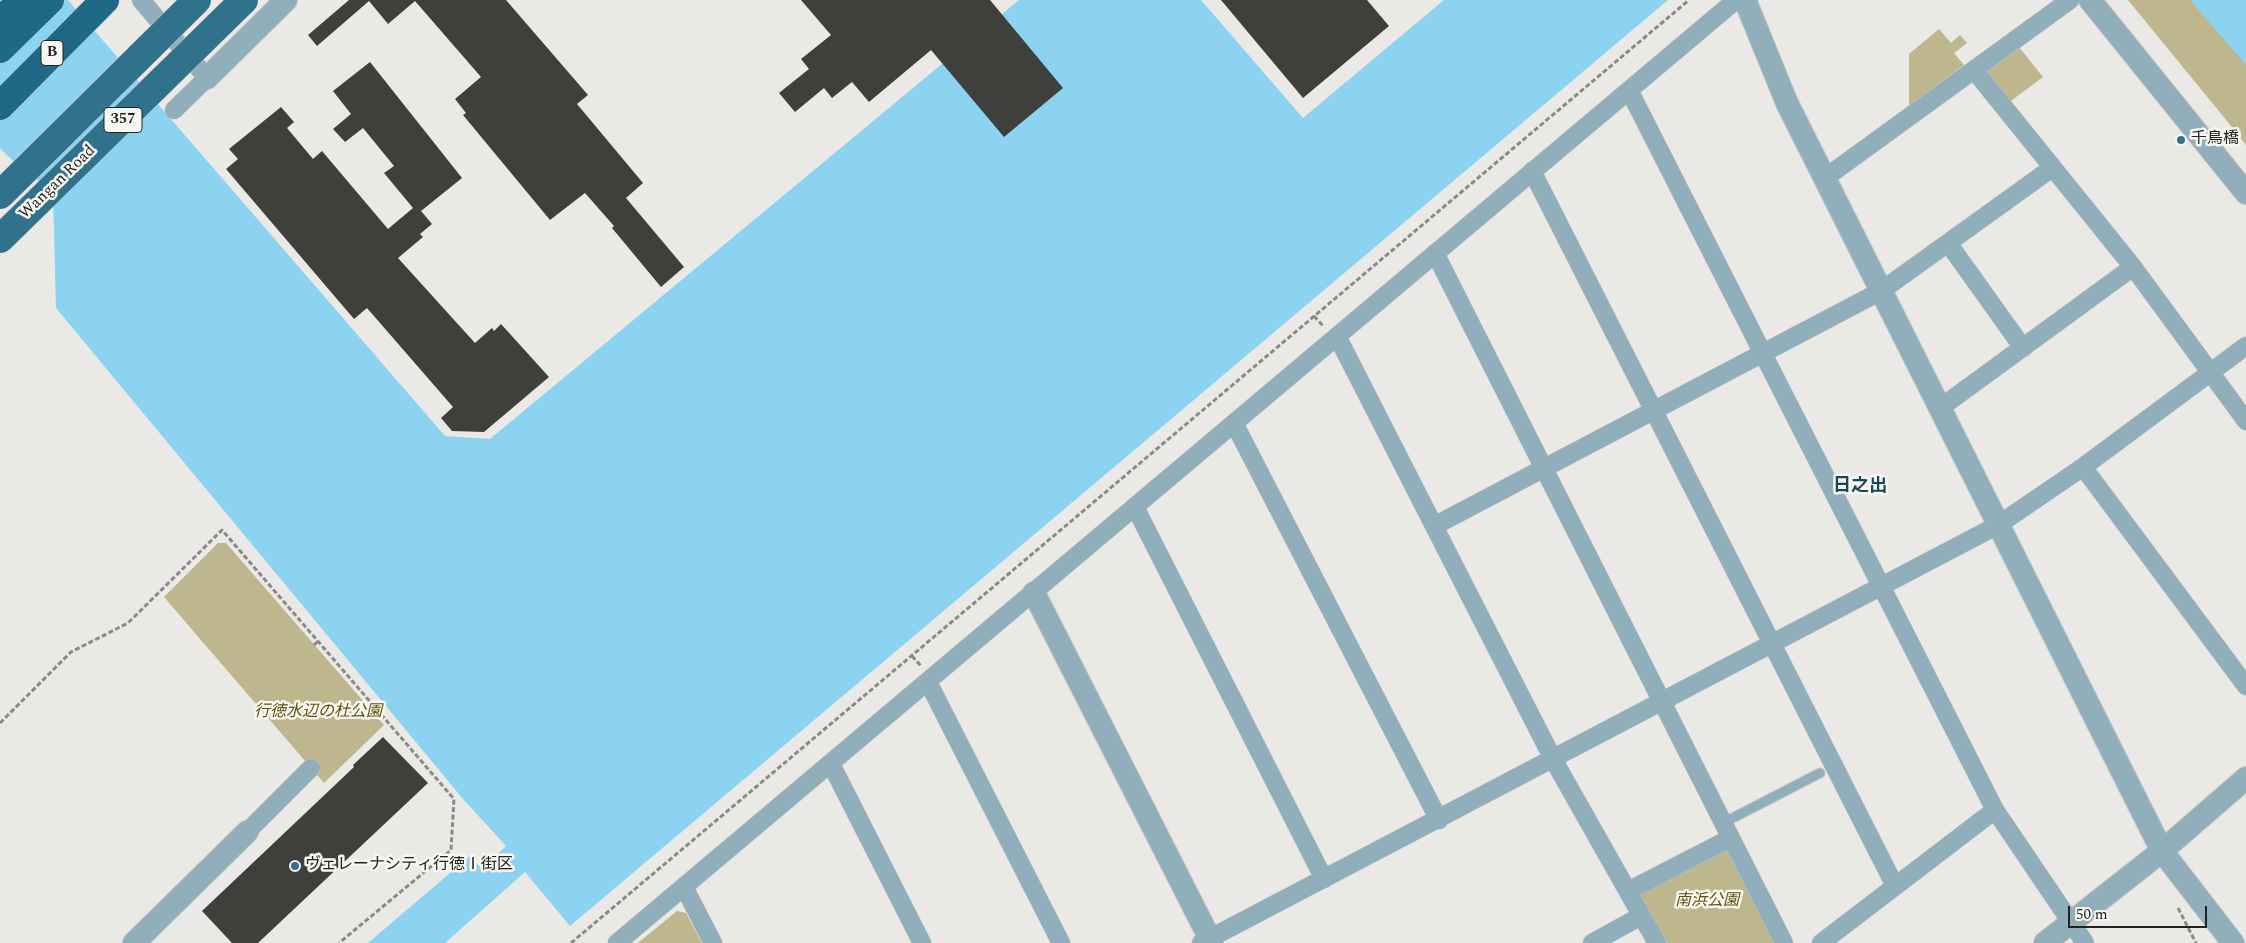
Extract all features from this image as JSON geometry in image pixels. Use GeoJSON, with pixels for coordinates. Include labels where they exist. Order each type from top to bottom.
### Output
{"type":"FeatureCollection","features":[{"type":"Feature","properties":{"kind":"highway"},"geometry":{"type":"LineString","coordinates":[[0,20],[25,0]]}},
{"type":"Feature","properties":{"kind":"highway","name":"B"},"geometry":{"type":"LineString","coordinates":[[0,49],[50,0]]}},
{"type":"Feature","properties":{"kind":"highway","name":"B"},"geometry":{"type":"LineString","coordinates":[[0,106],[105,0]]}},
{"type":"Feature","properties":{"kind":"highway","name":"357"},"geometry":{"type":"LineString","coordinates":[[0,195],[197,0]]}},
{"type":"Feature","properties":{"kind":"highway","name":"Wangan Road"},"geometry":{"type":"LineString","coordinates":[[0,239],[244,0]]}},
{"type":"Feature","properties":{"kind":"highway"},"geometry":{"type":"LineString","coordinates":[[0,224],[134,80],[168,28]]}},
{"type":"Feature","properties":{"kind":"street"},"geometry":{"type":"LineString","coordinates":[[141,0],[207,78]]}},
{"type":"Feature","properties":{"kind":"street"},"geometry":{"type":"LineString","coordinates":[[174,110],[286,0]]}},
{"type":"Feature","properties":{"kind":"street"},"geometry":{"type":"LineString","coordinates":[[617,943],[1736,0]]}},
{"type":"Feature","properties":{"kind":"street"},"geometry":{"type":"LineString","coordinates":[[1746,0],[1787,102],[2162,851],[2233,943]]}},
{"type":"Feature","properties":{"kind":"street"},"geometry":{"type":"LineString","coordinates":[[1825,178],[2070,0]]}},
{"type":"Feature","properties":{"kind":"street"},"geometry":{"type":"LineString","coordinates":[[2090,0],[2246,193]]}},
{"type":"Feature","properties":{"kind":"street"},"geometry":{"type":"LineString","coordinates":[[1974,70],[2133,267],[2246,421]]}},
{"type":"Feature","properties":{"kind":"street"},"geometry":{"type":"LineString","coordinates":[[1629,90],[1995,810],[2086,943]]}},
{"type":"Feature","properties":{"kind":"street"},"geometry":{"type":"LineString","coordinates":[[1434,526],[1881,291],[2052,168]]}},
{"type":"Feature","properties":{"kind":"street"},"geometry":{"type":"LineString","coordinates":[[1532,171],[1895,886]]}},
{"type":"Feature","properties":{"kind":"street"},"geometry":{"type":"LineString","coordinates":[[1948,242],[2023,348]]}},
{"type":"Feature","properties":{"kind":"street"},"geometry":{"type":"LineString","coordinates":[[1435,254],[1784,943]]}},
{"type":"Feature","properties":{"kind":"street"},"geometry":{"type":"LineString","coordinates":[[1940,408],[2133,267]]}},
{"type":"Feature","properties":{"kind":"street"},"geometry":{"type":"LineString","coordinates":[[1337,336],[1553,759],[1656,943]]}},
{"type":"Feature","properties":{"kind":"street"},"geometry":{"type":"LineString","coordinates":[[1034,593],[1207,941],[1998,525],[2083,467],[2246,346]]}},
{"type":"Feature","properties":{"kind":"street"},"geometry":{"type":"LineString","coordinates":[[1234,422],[1439,820]]}},
{"type":"Feature","properties":{"kind":"street"},"geometry":{"type":"LineString","coordinates":[[2083,467],[2246,686]]}},
{"type":"Feature","properties":{"kind":"street"},"geometry":{"type":"LineString","coordinates":[[1134,508],[1324,879]]}},
{"type":"Feature","properties":{"kind":"street"},"geometry":{"type":"LineString","coordinates":[[928,682],[1061,943]]}},
{"type":"Feature","properties":{"kind":"street"},"geometry":{"type":"LineString","coordinates":[[831,764],[922,943]]}},
{"type":"Feature","properties":{"kind":"street"},"geometry":{"type":"LineString","coordinates":[[134,943],[311,768]]}},
{"type":"Feature","properties":{"kind":"street"},"geometry":{"type":"LineString","coordinates":[[2045,943],[2162,851],[2246,778]]}},
{"type":"Feature","properties":{"kind":"street"},"geometry":{"type":"LineString","coordinates":[[1821,943],[1995,810]]}},
{"type":"Feature","properties":{"kind":"street"},"geometry":{"type":"LineString","coordinates":[[1628,891],[1727,830]]}},
{"type":"Feature","properties":{"kind":"street"},"geometry":{"type":"LineString","coordinates":[[684,887],[713,943]]}},
{"type":"Feature","properties":{"kind":"street"},"geometry":{"type":"LineString","coordinates":[[1592,943],[1641,916]]}},
{"type":"Feature","properties":{"kind":"lane"},"geometry":{"type":"LineString","coordinates":[[1727,830],[1820,773]]}},
{"type":"Feature","properties":{"kind":"path"},"geometry":{"type":"LineString","coordinates":[[571,943],[1689,0]]}},
{"type":"Feature","properties":{"kind":"path"},"geometry":{"type":"LineString","coordinates":[[0,723],[71,652],[128,623],[222,530],[454,799],[451,850],[339,943]]}},
{"type":"Feature","properties":{"kind":"path"},"geometry":{"type":"LineString","coordinates":[[314,644],[318,641]]}},
{"type":"Feature","properties":{"kind":"green space"},"geometry":{"type":"Polygon","coordinates":[[[2128,0],[2246,0],[2246,145],[2227,121],[2128,0]]]}},
{"type":"Feature","properties":{"kind":"green space"},"geometry":{"type":"Polygon","coordinates":[[[1939,29],[1951,43],[1960,35],[1967,43],[1954,53],[1964,65],[1909,107],[1909,54],[1939,29]]]}},
{"type":"Feature","properties":{"kind":"green space"},"geometry":{"type":"Polygon","coordinates":[[[2019,47],[2043,77],[2008,103],[1985,73],[2019,47]]]}},
{"type":"Feature","properties":{"kind":"green space","name":"行徳水辺の杜公園"},"geometry":{"type":"Polygon","coordinates":[[[218,543],[226,543],[384,725],[324,783],[164,597],[218,543]]]}},
{"type":"Feature","properties":{"kind":"green space","name":"南浜公園"},"geometry":{"type":"Polygon","coordinates":[[[1719,850],[1727,851],[1774,943],[1667,943],[1641,899],[1641,891],[1719,850]]]}},
{"type":"Feature","properties":{"kind":"green space"},"geometry":{"type":"Polygon","coordinates":[[[677,911],[686,913],[702,943],[638,943],[677,911]]]}},
{"type":"Feature","properties":{"kind":"water"},"geometry":{"type":"Polygon","coordinates":[[[0,0],[68,0],[445,436],[490,439],[1019,0],[1201,0],[1303,118],[1444,0],[1668,0],[570,926],[525,872],[445,943],[368,943],[470,856],[482,869],[506,846],[463,799],[56,308],[53,192],[14,162],[0,148],[0,0]]]}},
{"type":"Feature","properties":{"kind":"water"},"geometry":{"type":"Polygon","coordinates":[[[2190,0],[2246,0],[2246,65],[2190,0]]]}},
{"type":"Feature","properties":{"kind":"building"},"geometry":{"type":"Polygon","coordinates":[[[349,0],[506,0],[588,95],[577,104],[643,183],[626,198],[684,267],[661,287],[612,228],[614,226],[585,193],[550,220],[463,115],[466,113],[455,99],[481,77],[415,1],[388,24],[369,1],[317,46],[308,35],[349,0]]]}},
{"type":"Feature","properties":{"kind":"building"},"geometry":{"type":"Polygon","coordinates":[[[801,0],[990,0],[1063,88],[1004,137],[931,50],[869,102],[852,82],[832,98],[824,88],[795,112],[779,93],[809,69],[801,59],[831,35],[801,0]]]}},
{"type":"Feature","properties":{"kind":"building"},"geometry":{"type":"Polygon","coordinates":[[[1221,0],[1367,0],[1389,26],[1303,98],[1221,0]]]}},
{"type":"Feature","properties":{"kind":"building"},"geometry":{"type":"Polygon","coordinates":[[[370,62],[462,178],[421,211],[432,224],[420,234],[423,237],[398,258],[475,343],[492,328],[494,331],[501,324],[549,377],[484,432],[452,431],[441,418],[453,407],[367,308],[354,319],[226,169],[238,159],[229,149],[281,107],[294,122],[287,128],[313,159],[322,151],[388,229],[413,208],[384,173],[394,166],[363,128],[345,142],[333,129],[351,114],[333,91],[370,62]]]}},
{"type":"Feature","properties":{"kind":"building","name":"ヴェレーナシティ行徳Ⅰ街区"},"geometry":{"type":"Polygon","coordinates":[[[383,737],[428,783],[258,943],[232,943],[202,911],[354,767],[353,765],[383,737]]]}},
{"type":"Feature","properties":{"kind":"place","name":"千鳥橋"},"geometry":{"type":"Point","coordinates":[2181,140]}},
{"type":"Feature","properties":{"kind":"place","name":"ヴェレーナシティ行徳Ⅰ街区"},"geometry":{"type":"Point","coordinates":[295,866]}},
{"type":"Feature","properties":{"kind":"district","name":"日之出"},"geometry":{"type":"Point","coordinates":[1860,487]}}]}
